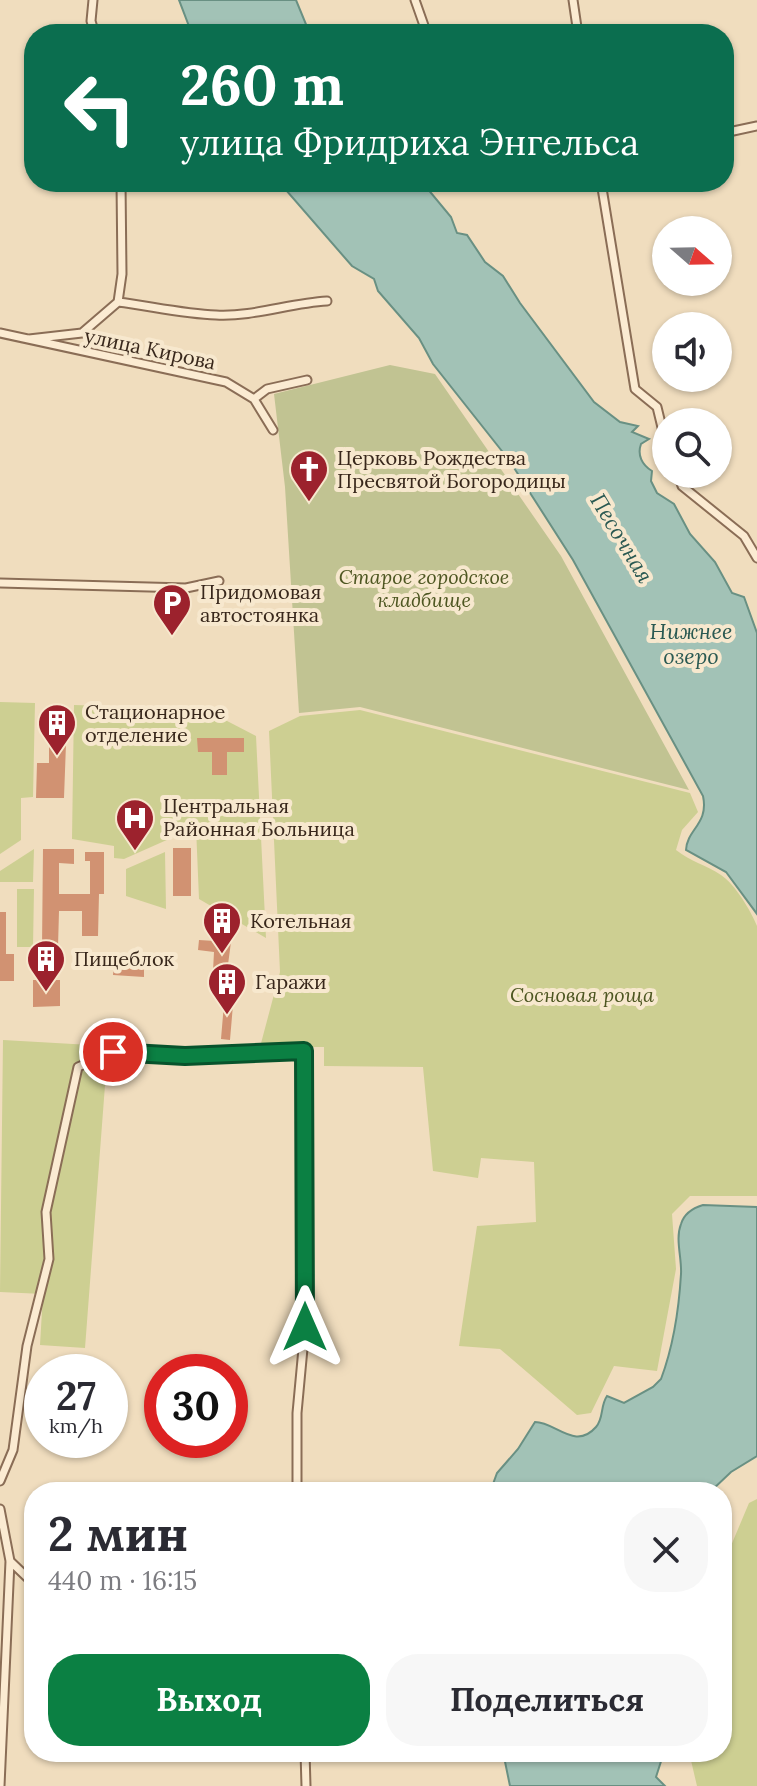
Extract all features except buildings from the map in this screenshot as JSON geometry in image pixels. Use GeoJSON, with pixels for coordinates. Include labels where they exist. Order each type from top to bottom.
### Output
{"type":"FeatureCollection","features":[{"type":"Feature","properties":{"kind":"street"},"geometry":{"type":"LineString","coordinates":[[92,24],[93,0]]}},
{"type":"Feature","properties":{"kind":"street"},"geometry":{"type":"LineString","coordinates":[[415,0],[423,24]]}},
{"type":"Feature","properties":{"kind":"street"},"geometry":{"type":"LineString","coordinates":[[573,0],[577,24]]}},
{"type":"Feature","properties":{"kind":"street"},"geometry":{"type":"LineString","coordinates":[[734,131],[757,126]]}},
{"type":"Feature","properties":{"kind":"street"},"geometry":{"type":"LineString","coordinates":[[27,340],[82,333],[118,302],[122,274],[121,192]]}},
{"type":"Feature","properties":{"kind":"street"},"geometry":{"type":"LineString","coordinates":[[603,192],[635,389],[657,408]]}},
{"type":"Feature","properties":{"kind":"street","name":"улица Кирова"},"geometry":{"type":"LineString","coordinates":[[118,302],[217,316],[293,303],[327,301]]}},
{"type":"Feature","properties":{"kind":"street","name":"улица Кирова"},"geometry":{"type":"LineString","coordinates":[[0,333],[226,382],[254,399]]}},
{"type":"Feature","properties":{"kind":"street"},"geometry":{"type":"LineString","coordinates":[[273,430],[254,399],[267,389],[307,380]]}},
{"type":"Feature","properties":{"kind":"street"},"geometry":{"type":"LineString","coordinates":[[684,488],[744,536],[757,558]]}},
{"type":"Feature","properties":{"kind":"street"},"geometry":{"type":"LineString","coordinates":[[0,583],[186,588],[219,581]]}},
{"type":"Feature","properties":{"kind":"street"},"geometry":{"type":"LineString","coordinates":[[0,1481],[13,1450],[27,1346],[49,1259],[46,1212],[78,1067],[113,1052],[185,1056],[304,1051],[305,1327],[297,1413],[297,1482]]}},
{"type":"Feature","properties":{"kind":"street"},"geometry":{"type":"LineString","coordinates":[[0,1509],[10,1561],[0,1786]]}},
{"type":"Feature","properties":{"kind":"street"},"geometry":{"type":"LineString","coordinates":[[10,1561],[24,1574]]}},
{"type":"Feature","properties":{"kind":"street"},"geometry":{"type":"LineString","coordinates":[[305,1762],[306,1786]]}},
{"type":"Feature","properties":{"kind":"green space","name":"Старое городское кладбище"},"geometry":{"type":"Polygon","coordinates":[[[390,365],[435,374],[561,556],[689,790],[360,707],[299,713],[285,487],[274,394],[390,365]]]}},
{"type":"Feature","properties":{"kind":"green space"},"geometry":{"type":"Polygon","coordinates":[[[0,702],[35,703],[33,797],[21,798],[21,840],[0,854],[0,702]]]}},
{"type":"Feature","properties":{"kind":"green space"},"geometry":{"type":"Polygon","coordinates":[[[74,705],[204,709],[256,736],[266,938],[199,899],[196,827],[124,859],[114,858],[114,846],[72,839],[74,705]]]}},
{"type":"Feature","properties":{"kind":"green space","name":"Сосновая роща"},"geometry":{"type":"Polygon","coordinates":[[[360,710],[690,793],[698,812],[682,830],[676,850],[726,879],[742,898],[757,926],[757,1196],[690,1196],[672,1214],[676,1269],[657,1371],[614,1366],[591,1413],[577,1415],[500,1349],[459,1346],[477,1226],[536,1222],[534,1162],[481,1158],[478,1178],[433,1171],[423,1067],[324,1066],[324,1047],[260,1047],[280,972],[269,731],[300,716],[360,710]]]}},
{"type":"Feature","properties":{"kind":"green space"},"geometry":{"type":"Polygon","coordinates":[[[34,849],[33,882],[0,882],[0,871],[34,849]]]}},
{"type":"Feature","properties":{"kind":"green space"},"geometry":{"type":"Polygon","coordinates":[[[165,852],[166,909],[126,896],[126,869],[165,852]]]}},
{"type":"Feature","properties":{"kind":"green space"},"geometry":{"type":"Polygon","coordinates":[[[17,889],[34,889],[33,947],[17,947],[17,889]]]}},
{"type":"Feature","properties":{"kind":"green space"},"geometry":{"type":"Polygon","coordinates":[[[3,1040],[108,1046],[85,1348],[40,1345],[43,1294],[0,1292],[3,1040]]]}},
{"type":"Feature","properties":{"kind":"green space"},"geometry":{"type":"Polygon","coordinates":[[[757,1499],[757,1786],[697,1786],[691,1762],[732,1762],[732,1543],[749,1503],[757,1499]]]}},
{"type":"Feature","properties":{"kind":"water"},"geometry":{"type":"Polygon","coordinates":[[[179,0],[296,0],[306,24],[188,24],[179,0]]]}},
{"type":"Feature","properties":{"kind":"water","name":"Нижнее озеро"},"geometry":{"type":"Polygon","coordinates":[[[288,192],[430,192],[451,217],[457,233],[467,235],[485,262],[503,276],[594,402],[620,422],[638,426],[632,432],[649,439],[641,444],[640,456],[652,471],[652,488],[674,504],[690,534],[715,562],[732,593],[744,597],[757,633],[757,914],[726,872],[686,850],[701,820],[703,796],[573,560],[509,460],[433,364],[419,338],[378,291],[374,279],[352,266],[288,192]]]}},
{"type":"Feature","properties":{"kind":"water"},"geometry":{"type":"Polygon","coordinates":[[[703,1205],[757,1207],[757,1456],[720,1482],[494,1482],[497,1473],[518,1449],[535,1422],[573,1436],[588,1434],[598,1423],[607,1396],[624,1403],[661,1379],[679,1300],[679,1230],[682,1220],[703,1205]]]}},
{"type":"Feature","properties":{"kind":"water"},"geometry":{"type":"Polygon","coordinates":[[[505,1762],[661,1762],[656,1777],[665,1786],[510,1786],[505,1762]]]}},
{"type":"Feature","properties":{"kind":"place","name":"Церковь Рождества Пресвятой Богородицы"},"geometry":{"type":"Point","coordinates":[309,503]}},
{"type":"Feature","properties":{"kind":"place","name":"Придомовая автостоянка"},"geometry":{"type":"Point","coordinates":[172,637]}},
{"type":"Feature","properties":{"kind":"place","name":"Стационарное отделение"},"geometry":{"type":"Point","coordinates":[57,757]}},
{"type":"Feature","properties":{"kind":"place","name":"Центральная Районная Больница"},"geometry":{"type":"Point","coordinates":[135,852]}},
{"type":"Feature","properties":{"kind":"place","name":"Котельная"},"geometry":{"type":"Point","coordinates":[222,955]}},
{"type":"Feature","properties":{"kind":"place","name":"Пищеблок"},"geometry":{"type":"Point","coordinates":[46,993]}},
{"type":"Feature","properties":{"kind":"place","name":"Гаражи"},"geometry":{"type":"Point","coordinates":[227,1016]}},
{"type":"Feature","properties":{"kind":"route"},"geometry":{"type":"LineString","coordinates":[[113,1052],[185,1056],[304,1051],[305,1327]]}},
{"type":"Feature","properties":{"kind":"water label","name":"Песочная"},"geometry":{"type":"Point","coordinates":[622,538]}}]}
